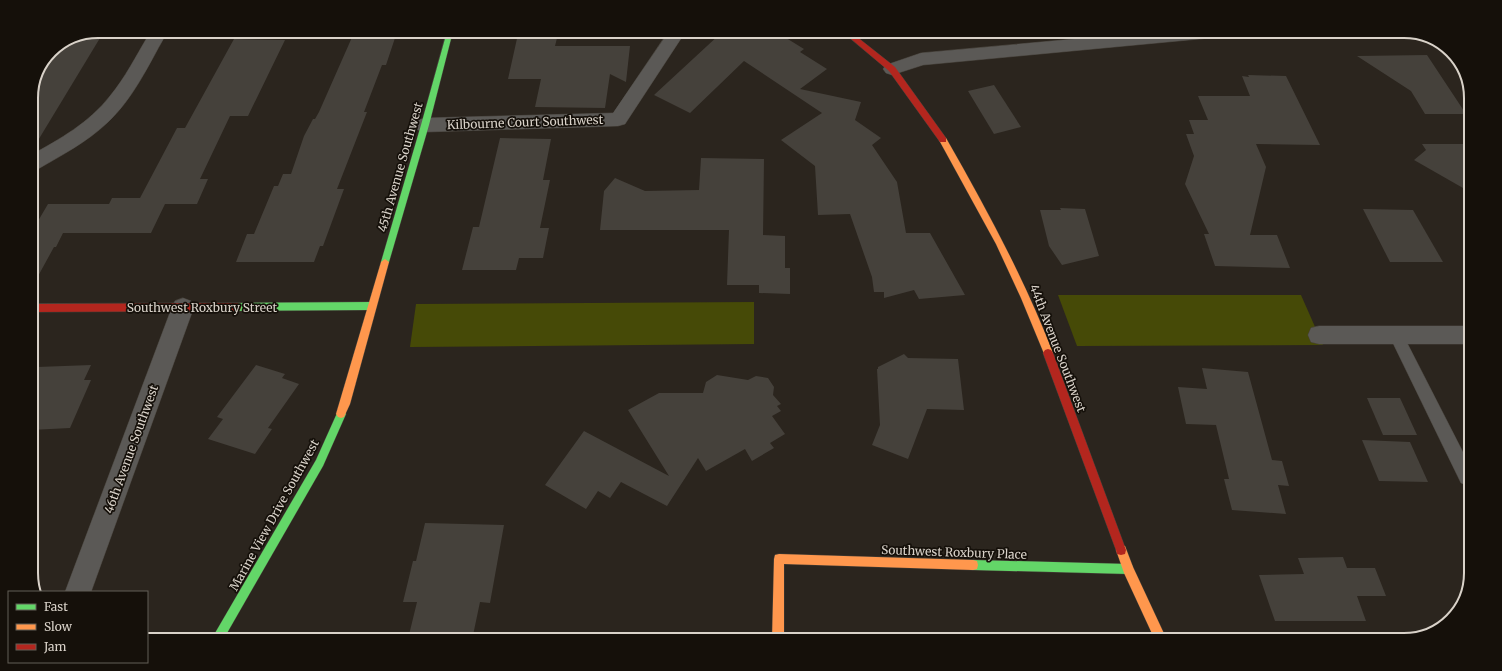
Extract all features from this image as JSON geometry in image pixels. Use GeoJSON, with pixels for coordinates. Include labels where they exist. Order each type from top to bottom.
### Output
{"type":"FeatureCollection","features":[{"type":"Feature","properties":{"kind":"street"},"geometry":{"type":"LineString","coordinates":[[38,160],[86,130],[108,110],[124,90],[155,38]]}},
{"type":"Feature","properties":{"kind":"street","name":"45th Avenue Southwest"},"geometry":{"type":"LineString","coordinates":[[372,306],[425,125],[448,38]]}},
{"type":"Feature","properties":{"kind":"street","name":"Kilbourne Court Southwest"},"geometry":{"type":"LineString","coordinates":[[425,125],[618,119],[673,38]]}},
{"type":"Feature","properties":{"kind":"street","name":"44th Avenue Southwest"},"geometry":{"type":"LineString","coordinates":[[853,38],[892,69],[939,134],[982,205],[1032,309],[1128,569],[1158,633]]}},
{"type":"Feature","properties":{"kind":"street"},"geometry":{"type":"LineString","coordinates":[[892,69],[921,59],[1146,38]]}},
{"type":"Feature","properties":{"kind":"street","name":"Southwest Roxbury Street"},"geometry":{"type":"LineString","coordinates":[[38,308],[372,306]]}},
{"type":"Feature","properties":{"kind":"street","name":"Marine View Drive Southwest"},"geometry":{"type":"LineString","coordinates":[[221,633],[320,463],[345,404],[372,306]]}},
{"type":"Feature","properties":{"kind":"street","name":"46th Avenue Southwest"},"geometry":{"type":"LineString","coordinates":[[78,591],[183,307]]}},
{"type":"Feature","properties":{"kind":"street"},"geometry":{"type":"LineString","coordinates":[[1319,335],[1464,335]]}},
{"type":"Feature","properties":{"kind":"street","name":"Southwest Roxbury Place"},"geometry":{"type":"LineString","coordinates":[[778,633],[779,559],[1128,569]]}},
{"type":"Feature","properties":{"kind":"lane"},"geometry":{"type":"LineString","coordinates":[[1396,335],[1464,471]]}},
{"type":"Feature","properties":{"kind":"shaded area"},"geometry":{"type":"Polygon","coordinates":[[[1058,295],[1301,295],[1323,345],[1077,346],[1058,295]]]}},
{"type":"Feature","properties":{"kind":"shaded area"},"geometry":{"type":"Polygon","coordinates":[[[754,302],[754,344],[410,347],[416,304],[754,302]]]}},
{"type":"Feature","properties":{"kind":"building"},"geometry":{"type":"Polygon","coordinates":[[[100,38],[38,140],[38,94],[40,82],[48,64],[55,55],[64,48],[86,39],[100,38]]]}},
{"type":"Feature","properties":{"kind":"building"},"geometry":{"type":"Polygon","coordinates":[[[352,38],[395,38],[386,65],[382,65],[364,112],[367,112],[337,189],[344,189],[323,246],[320,246],[314,262],[236,262],[247,234],[254,234],[274,186],[278,186],[283,174],[291,174],[304,136],[313,119],[315,119],[352,38]]]}},
{"type":"Feature","properties":{"kind":"building"},"geometry":{"type":"Polygon","coordinates":[[[517,38],[557,38],[555,46],[630,46],[626,82],[610,74],[605,108],[535,107],[541,79],[508,79],[517,38]]]}},
{"type":"Feature","properties":{"kind":"building"},"geometry":{"type":"Polygon","coordinates":[[[716,38],[786,38],[804,49],[800,52],[827,69],[800,89],[861,102],[855,120],[881,138],[872,145],[897,182],[906,233],[930,233],[965,295],[919,299],[914,290],[884,298],[884,292],[874,292],[872,277],[850,214],[818,215],[815,166],[781,140],[822,113],[744,61],[690,113],[654,95],[716,38]]]}},
{"type":"Feature","properties":{"kind":"building"},"geometry":{"type":"Polygon","coordinates":[[[234,39],[285,40],[248,116],[230,116],[200,179],[208,179],[197,204],[165,204],[151,233],[63,233],[38,276],[38,221],[48,204],[109,204],[112,198],[140,198],[177,128],[185,128],[234,39]]]}},
{"type":"Feature","properties":{"kind":"building"},"geometry":{"type":"Polygon","coordinates":[[[1427,55],[1464,111],[1464,114],[1425,114],[1411,91],[1357,56],[1427,55]]]}},
{"type":"Feature","properties":{"kind":"building"},"geometry":{"type":"Polygon","coordinates":[[[1248,75],[1286,76],[1320,145],[1256,144],[1266,167],[1250,235],[1277,235],[1290,268],[1215,266],[1204,234],[1209,234],[1185,184],[1194,156],[1186,134],[1194,134],[1189,120],[1208,120],[1198,96],[1250,96],[1242,76],[1249,77],[1248,75]]]}},
{"type":"Feature","properties":{"kind":"building"},"geometry":{"type":"Polygon","coordinates":[[[994,85],[1021,127],[994,134],[968,91],[994,85]]]}},
{"type":"Feature","properties":{"kind":"building"},"geometry":{"type":"Polygon","coordinates":[[[500,138],[551,139],[543,180],[550,180],[540,228],[549,228],[543,258],[519,258],[516,270],[462,270],[473,227],[479,227],[500,138]]]}},
{"type":"Feature","properties":{"kind":"building"},"geometry":{"type":"Polygon","coordinates":[[[1422,144],[1464,144],[1464,189],[1414,160],[1426,150],[1422,144]]]}},
{"type":"Feature","properties":{"kind":"building"},"geometry":{"type":"Polygon","coordinates":[[[701,158],[764,159],[763,235],[785,236],[785,268],[790,268],[790,294],[759,293],[759,285],[727,285],[729,230],[600,230],[604,191],[615,178],[645,191],[699,190],[701,158]]]}},
{"type":"Feature","properties":{"kind":"building"},"geometry":{"type":"Polygon","coordinates":[[[1060,208],[1085,209],[1099,256],[1062,265],[1049,246],[1040,210],[1061,210],[1060,208]]]}},
{"type":"Feature","properties":{"kind":"building"},"geometry":{"type":"Polygon","coordinates":[[[1363,209],[1413,210],[1443,262],[1390,262],[1363,209]]]}},
{"type":"Feature","properties":{"kind":"building"},"geometry":{"type":"Polygon","coordinates":[[[904,354],[908,358],[958,359],[964,410],[927,409],[908,459],[872,445],[880,425],[877,369],[878,367],[904,354]]]}},
{"type":"Feature","properties":{"kind":"building"},"geometry":{"type":"Polygon","coordinates":[[[91,365],[84,380],[91,380],[70,428],[38,430],[38,367],[91,365]]]}},
{"type":"Feature","properties":{"kind":"building"},"geometry":{"type":"Polygon","coordinates":[[[256,365],[285,374],[282,378],[299,384],[268,428],[272,429],[255,454],[208,439],[223,419],[217,417],[256,365]]]}},
{"type":"Feature","properties":{"kind":"building"},"geometry":{"type":"Polygon","coordinates":[[[1202,368],[1248,372],[1272,460],[1282,461],[1289,486],[1278,485],[1286,514],[1232,510],[1224,479],[1229,479],[1216,425],[1186,424],[1178,387],[1207,389],[1202,368]]]}},
{"type":"Feature","properties":{"kind":"building"},"geometry":{"type":"Polygon","coordinates":[[[717,375],[748,380],[756,376],[768,378],[774,387],[773,395],[781,404],[777,406],[781,411],[772,416],[785,434],[770,443],[774,448],[752,461],[745,449],[706,471],[698,458],[667,506],[621,482],[610,498],[598,491],[586,509],[545,485],[584,431],[669,476],[628,410],[659,393],[703,393],[706,382],[717,375]]]}},
{"type":"Feature","properties":{"kind":"building"},"geometry":{"type":"Polygon","coordinates":[[[1367,398],[1400,398],[1417,435],[1383,435],[1367,398]]]}},
{"type":"Feature","properties":{"kind":"building"},"geometry":{"type":"Polygon","coordinates":[[[1362,440],[1410,442],[1428,482],[1379,481],[1362,440]]]}},
{"type":"Feature","properties":{"kind":"building"},"geometry":{"type":"Polygon","coordinates":[[[425,523],[504,525],[490,603],[480,602],[473,633],[409,633],[417,602],[403,602],[413,561],[416,561],[425,523]]]}},
{"type":"Feature","properties":{"kind":"building"},"geometry":{"type":"Polygon","coordinates":[[[1343,557],[1347,568],[1375,568],[1386,596],[1357,596],[1366,621],[1275,621],[1259,575],[1304,574],[1298,558],[1343,557]]]}},
{"type":"Feature","properties":{"kind":"traffic: fast"},"geometry":{"type":"LineString","coordinates":[[385,262],[425,125],[448,38]]}},
{"type":"Feature","properties":{"kind":"traffic: fast"},"geometry":{"type":"LineString","coordinates":[[237,307],[372,306]]}},
{"type":"Feature","properties":{"kind":"traffic: fast"},"geometry":{"type":"LineString","coordinates":[[221,633],[320,463],[341,414]]}},
{"type":"Feature","properties":{"kind":"traffic: fast"},"geometry":{"type":"LineString","coordinates":[[973,565],[1128,569]]}},
{"type":"Feature","properties":{"kind":"traffic: slow"},"geometry":{"type":"LineString","coordinates":[[943,140],[1000,244],[1026,298],[1048,353]]}},
{"type":"Feature","properties":{"kind":"traffic: slow"},"geometry":{"type":"LineString","coordinates":[[341,414],[385,262]]}},
{"type":"Feature","properties":{"kind":"traffic: slow"},"geometry":{"type":"LineString","coordinates":[[1121,550],[1128,569],[1158,633]]}},
{"type":"Feature","properties":{"kind":"traffic: slow"},"geometry":{"type":"LineString","coordinates":[[778,633],[779,559],[973,565]]}},
{"type":"Feature","properties":{"kind":"traffic: jam"},"geometry":{"type":"LineString","coordinates":[[853,38],[892,69],[943,140]]}},
{"type":"Feature","properties":{"kind":"traffic: jam"},"geometry":{"type":"LineString","coordinates":[[38,308],[237,307]]}},
{"type":"Feature","properties":{"kind":"traffic: jam"},"geometry":{"type":"LineString","coordinates":[[1048,353],[1121,550]]}}]}
